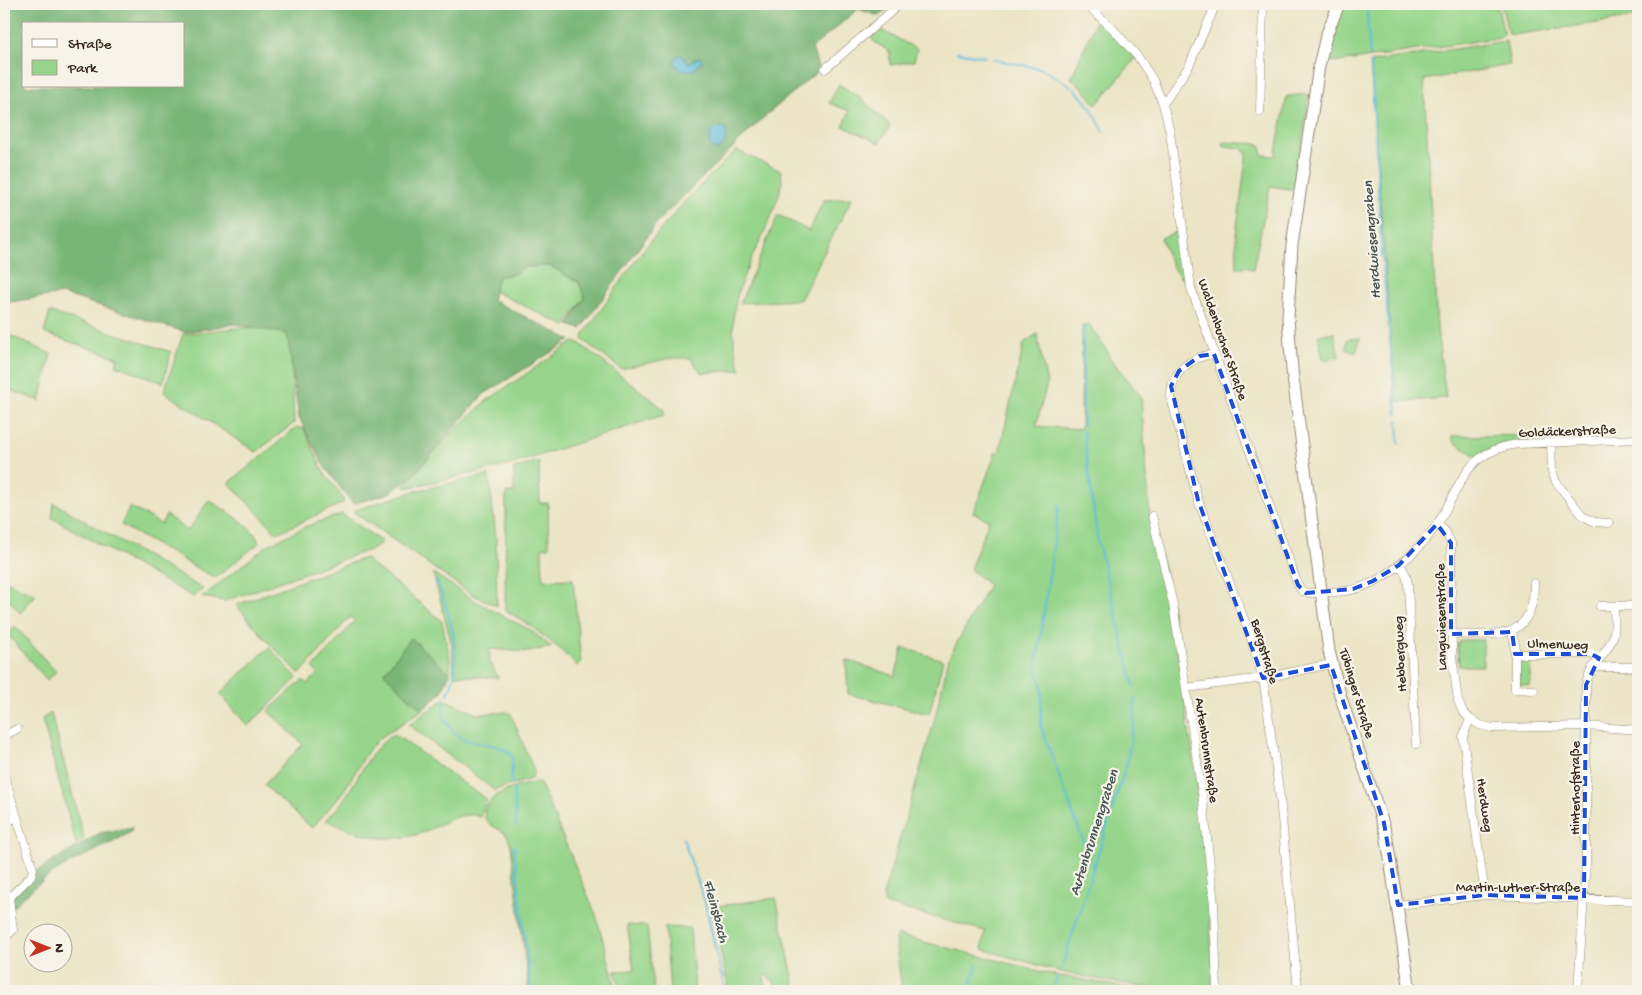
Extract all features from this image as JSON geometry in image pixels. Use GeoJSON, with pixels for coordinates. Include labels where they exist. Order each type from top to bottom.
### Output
{"type":"FeatureCollection","features":[{"type":"Feature","properties":{"kind":"main road","name":"Tübinger Straße"},"geometry":{"type":"LineString","coordinates":[[1340,4],[1330,25],[1321,53],[1292,245],[1288,290],[1292,370],[1331,664],[1384,823],[1410,991]]}},
{"type":"Feature","properties":{"kind":"street"},"geometry":{"type":"LineString","coordinates":[[825,70],[900,4]]}},
{"type":"Feature","properties":{"kind":"street","name":"Waldenbucher Straße"},"geometry":{"type":"LineString","coordinates":[[1086,4],[1114,30],[1138,57],[1153,80],[1163,104],[1170,132],[1191,288],[1298,586],[1306,593],[1321,592]]}},
{"type":"Feature","properties":{"kind":"street"},"geometry":{"type":"LineString","coordinates":[[1163,104],[1190,66],[1216,4]]}},
{"type":"Feature","properties":{"kind":"street"},"geometry":{"type":"LineString","coordinates":[[1260,112],[1263,48],[1262,4]]}},
{"type":"Feature","properties":{"kind":"street","name":"Bergstraße"},"geometry":{"type":"LineString","coordinates":[[1214,354],[1200,356],[1179,371],[1171,386],[1171,397],[1195,491],[1249,632],[1263,678],[1281,806],[1298,991]]}},
{"type":"Feature","properties":{"kind":"street","name":"Goldäckerstraße"},"geometry":{"type":"LineString","coordinates":[[1321,592],[1359,588],[1400,564],[1437,524],[1461,477],[1475,461],[1508,445],[1638,439]]}},
{"type":"Feature","properties":{"kind":"street"},"geometry":{"type":"LineString","coordinates":[[1551,443],[1552,471],[1556,482],[1583,516],[1595,522],[1609,523]]}},
{"type":"Feature","properties":{"kind":"street","name":"Autenbrunnstraße"},"geometry":{"type":"LineString","coordinates":[[1152,516],[1168,578],[1208,836],[1217,991]]}},
{"type":"Feature","properties":{"kind":"street","name":"Langwiesenstraße"},"geometry":{"type":"LineString","coordinates":[[1437,524],[1445,531],[1451,543],[1452,664],[1458,701],[1462,712],[1470,719]]}},
{"type":"Feature","properties":{"kind":"street","name":"Hebbergweg"},"geometry":{"type":"LineString","coordinates":[[1400,564],[1408,585],[1416,744]]}},
{"type":"Feature","properties":{"kind":"street"},"geometry":{"type":"LineString","coordinates":[[1534,583],[1531,609],[1512,632],[1515,654],[1515,689],[1534,690]]}},
{"type":"Feature","properties":{"kind":"street"},"geometry":{"type":"LineString","coordinates":[[1600,606],[1638,606]]}},
{"type":"Feature","properties":{"kind":"street","name":"Hinterhofstraße"},"geometry":{"type":"LineString","coordinates":[[1578,991],[1586,863],[1586,685],[1587,676],[1592,667],[1613,638],[1614,606]]}},
{"type":"Feature","properties":{"kind":"street"},"geometry":{"type":"LineString","coordinates":[[1452,634],[1512,632]]}},
{"type":"Feature","properties":{"kind":"street","name":"Ulmenweg"},"geometry":{"type":"LineString","coordinates":[[1515,654],[1591,654],[1599,658]]}},
{"type":"Feature","properties":{"kind":"street"},"geometry":{"type":"LineString","coordinates":[[1186,688],[1263,678],[1331,664]]}},
{"type":"Feature","properties":{"kind":"street"},"geometry":{"type":"LineString","coordinates":[[1592,667],[1638,668]]}},
{"type":"Feature","properties":{"kind":"street"},"geometry":{"type":"LineString","coordinates":[[1470,719],[1480,725],[1492,728],[1586,726],[1638,730]]}},
{"type":"Feature","properties":{"kind":"street","name":"Herdweg"},"geometry":{"type":"LineString","coordinates":[[1470,719],[1463,737],[1485,896]]}},
{"type":"Feature","properties":{"kind":"street"},"geometry":{"type":"LineString","coordinates":[[4,736],[17,729]]}},
{"type":"Feature","properties":{"kind":"street"},"geometry":{"type":"LineString","coordinates":[[4,774],[33,872],[9,898],[13,930],[4,939]]}},
{"type":"Feature","properties":{"kind":"street"},"geometry":{"type":"LineString","coordinates":[[4,824],[17,817]]}},
{"type":"Feature","properties":{"kind":"street","name":"Martin-Luther-Straße"},"geometry":{"type":"LineString","coordinates":[[1398,905],[1485,896],[1638,901]]}},
{"type":"Feature","properties":{"kind":"highlighted area"},"geometry":{"type":"Polygon","coordinates":[[[1214,354],[1298,585],[1306,593],[1353,589],[1373,581],[1399,565],[1437,524],[1451,543],[1451,634],[1512,632],[1515,654],[1591,654],[1599,658],[1586,685],[1584,898],[1485,895],[1398,905],[1384,823],[1331,665],[1263,678],[1198,500],[1171,386],[1179,371],[1200,356],[1214,354]]]}},
{"type":"Feature","properties":{"kind":"green space"},"geometry":{"type":"Polygon","coordinates":[[[4,4],[894,4],[879,16],[858,9],[812,48],[819,70],[760,121],[658,221],[581,329],[569,325],[585,297],[579,282],[550,266],[524,267],[514,274],[498,276],[492,300],[571,340],[484,394],[410,478],[389,493],[353,504],[324,466],[299,418],[287,334],[235,324],[185,332],[62,294],[4,303],[4,4]]]}},
{"type":"Feature","properties":{"kind":"green space"},"geometry":{"type":"Polygon","coordinates":[[[1345,4],[1497,4],[1504,34],[1502,37],[1339,62],[1324,61],[1335,20],[1345,4]]]}},
{"type":"Feature","properties":{"kind":"green space"},"geometry":{"type":"Polygon","coordinates":[[[1501,4],[1638,4],[1638,17],[1513,35],[1508,33],[1501,4]]]}},
{"type":"Feature","properties":{"kind":"green space"},"geometry":{"type":"Polygon","coordinates":[[[1098,17],[1136,58],[1096,105],[1083,88],[1071,78],[1098,17]]]}},
{"type":"Feature","properties":{"kind":"green space"},"geometry":{"type":"Polygon","coordinates":[[[879,29],[917,49],[914,61],[890,65],[890,52],[873,41],[871,36],[879,29]]]}},
{"type":"Feature","properties":{"kind":"green space"},"geometry":{"type":"Polygon","coordinates":[[[1506,41],[1510,65],[1424,80],[1437,329],[1446,398],[1395,402],[1370,62],[1506,41]]]}},
{"type":"Feature","properties":{"kind":"green space"},"geometry":{"type":"Polygon","coordinates":[[[839,84],[859,97],[889,124],[889,128],[879,143],[843,126],[850,111],[829,103],[839,84]]]}},
{"type":"Feature","properties":{"kind":"green space"},"geometry":{"type":"Polygon","coordinates":[[[1309,94],[1296,190],[1270,186],[1253,270],[1247,266],[1237,268],[1236,234],[1247,152],[1243,151],[1243,148],[1223,146],[1224,142],[1260,144],[1263,155],[1275,156],[1287,96],[1309,94]]]}},
{"type":"Feature","properties":{"kind":"green space"},"geometry":{"type":"Polygon","coordinates":[[[736,150],[781,171],[782,183],[765,231],[745,273],[738,294],[734,317],[734,342],[741,370],[702,373],[690,358],[671,358],[621,369],[583,340],[584,334],[644,249],[686,200],[736,150]]]}},
{"type":"Feature","properties":{"kind":"green space"},"geometry":{"type":"Polygon","coordinates":[[[852,198],[800,300],[740,303],[778,215],[809,231],[824,200],[852,198]]]}},
{"type":"Feature","properties":{"kind":"green space"},"geometry":{"type":"Polygon","coordinates":[[[1179,231],[1185,281],[1180,278],[1173,268],[1161,238],[1179,231]]]}},
{"type":"Feature","properties":{"kind":"green space"},"geometry":{"type":"Polygon","coordinates":[[[550,266],[579,283],[585,297],[566,326],[494,291],[498,276],[513,274],[524,267],[550,266]]]}},
{"type":"Feature","properties":{"kind":"green space"},"geometry":{"type":"Polygon","coordinates":[[[50,312],[171,352],[163,383],[116,365],[118,358],[44,333],[50,312]]]}},
{"type":"Feature","properties":{"kind":"green space"},"geometry":{"type":"Polygon","coordinates":[[[1082,325],[1089,325],[1108,352],[1109,357],[1141,396],[1150,518],[1166,576],[1162,577],[1164,591],[1169,591],[1206,849],[1214,991],[1164,991],[1065,973],[982,949],[985,931],[885,904],[883,896],[934,722],[949,657],[989,585],[970,569],[989,520],[973,513],[996,452],[999,453],[1024,343],[1037,334],[1047,384],[1036,426],[1081,429],[1082,325]]]}},
{"type":"Feature","properties":{"kind":"green space"},"geometry":{"type":"Polygon","coordinates":[[[295,327],[296,369],[292,369],[294,423],[256,452],[164,392],[183,334],[236,328],[295,327]]]}},
{"type":"Feature","properties":{"kind":"green space"},"geometry":{"type":"Polygon","coordinates":[[[1334,332],[1339,357],[1323,360],[1318,335],[1334,332]]]}},
{"type":"Feature","properties":{"kind":"green space"},"geometry":{"type":"Polygon","coordinates":[[[4,333],[51,354],[40,401],[4,388],[4,333]]]}},
{"type":"Feature","properties":{"kind":"green space"},"geometry":{"type":"Polygon","coordinates":[[[1360,338],[1356,353],[1346,349],[1347,339],[1360,338]]]}},
{"type":"Feature","properties":{"kind":"green space"},"geometry":{"type":"Polygon","coordinates":[[[573,342],[579,343],[664,409],[664,415],[510,465],[406,488],[404,485],[451,434],[485,402],[573,342]]]}},
{"type":"Feature","properties":{"kind":"green space"},"geometry":{"type":"Polygon","coordinates":[[[297,427],[304,429],[324,473],[343,498],[343,503],[277,533],[229,483],[297,427]]]}},
{"type":"Feature","properties":{"kind":"green space"},"geometry":{"type":"Polygon","coordinates":[[[1577,435],[1577,438],[1513,442],[1489,450],[1477,457],[1454,442],[1452,436],[1577,435]]]}},
{"type":"Feature","properties":{"kind":"green space"},"geometry":{"type":"Polygon","coordinates":[[[539,461],[540,503],[548,503],[549,547],[542,548],[543,580],[573,579],[581,664],[577,666],[543,635],[505,610],[506,493],[514,493],[514,469],[539,461]]]}},
{"type":"Feature","properties":{"kind":"green space"},"geometry":{"type":"Polygon","coordinates":[[[489,475],[496,537],[497,606],[471,594],[355,513],[355,510],[419,490],[489,475]]]}},
{"type":"Feature","properties":{"kind":"green space"},"geometry":{"type":"Polygon","coordinates":[[[209,500],[245,524],[256,536],[259,543],[215,578],[121,525],[130,507],[161,524],[166,515],[188,531],[209,500]]]}},
{"type":"Feature","properties":{"kind":"green space"},"geometry":{"type":"Polygon","coordinates":[[[54,503],[203,589],[193,597],[52,518],[54,503]]]}},
{"type":"Feature","properties":{"kind":"green space"},"geometry":{"type":"Polygon","coordinates":[[[342,514],[382,542],[375,548],[225,601],[202,597],[268,545],[307,526],[342,514]]]}},
{"type":"Feature","properties":{"kind":"green space"},"geometry":{"type":"Polygon","coordinates":[[[364,558],[442,621],[450,659],[450,674],[411,638],[384,673],[422,710],[380,738],[370,748],[343,792],[312,828],[264,785],[303,744],[268,711],[303,680],[307,684],[318,674],[313,668],[355,621],[350,617],[300,674],[267,641],[236,605],[364,558]]]}},
{"type":"Feature","properties":{"kind":"green space"},"geometry":{"type":"Polygon","coordinates":[[[433,573],[475,601],[530,630],[552,647],[528,652],[489,649],[490,662],[498,678],[454,675],[452,645],[433,573]]]}},
{"type":"Feature","properties":{"kind":"green space"},"geometry":{"type":"Polygon","coordinates":[[[4,580],[36,595],[20,613],[4,595],[4,580]]]}},
{"type":"Feature","properties":{"kind":"green space"},"geometry":{"type":"Polygon","coordinates":[[[15,626],[56,672],[47,680],[8,635],[15,626]]]}},
{"type":"Feature","properties":{"kind":"green space"},"geometry":{"type":"Polygon","coordinates":[[[411,638],[450,674],[441,693],[422,710],[384,673],[411,638]]]}},
{"type":"Feature","properties":{"kind":"green space"},"geometry":{"type":"Polygon","coordinates":[[[1462,640],[1483,640],[1483,666],[1459,666],[1457,644],[1462,640]]]}},
{"type":"Feature","properties":{"kind":"green space"},"geometry":{"type":"Polygon","coordinates":[[[269,647],[297,678],[248,726],[220,694],[269,647]]]}},
{"type":"Feature","properties":{"kind":"green space"},"geometry":{"type":"Polygon","coordinates":[[[903,648],[943,660],[929,714],[848,694],[846,660],[895,676],[903,648]]]}},
{"type":"Feature","properties":{"kind":"green space"},"geometry":{"type":"Polygon","coordinates":[[[1519,657],[1530,657],[1530,686],[1519,685],[1519,657]]]}},
{"type":"Feature","properties":{"kind":"green space"},"geometry":{"type":"Polygon","coordinates":[[[444,699],[477,714],[507,712],[511,714],[534,771],[531,779],[494,790],[409,725],[444,699]]]}},
{"type":"Feature","properties":{"kind":"green space"},"geometry":{"type":"Polygon","coordinates":[[[51,713],[84,839],[76,844],[42,719],[51,713]]]}},
{"type":"Feature","properties":{"kind":"green space"},"geometry":{"type":"Polygon","coordinates":[[[394,734],[487,800],[480,817],[471,815],[454,818],[420,834],[399,838],[367,836],[326,820],[342,802],[371,756],[385,740],[394,734]]]}},
{"type":"Feature","properties":{"kind":"green space"},"geometry":{"type":"Polygon","coordinates":[[[536,782],[540,783],[596,915],[617,991],[529,991],[511,846],[507,836],[491,825],[485,819],[484,814],[488,803],[499,794],[506,790],[536,782]]]}},
{"type":"Feature","properties":{"kind":"green space"},"geometry":{"type":"Polygon","coordinates":[[[132,827],[131,832],[51,874],[12,908],[11,898],[35,872],[100,833],[132,827]]]}},
{"type":"Feature","properties":{"kind":"green space"},"geometry":{"type":"Polygon","coordinates":[[[776,898],[796,991],[781,991],[767,975],[764,976],[767,991],[729,991],[711,907],[776,898]]]}},
{"type":"Feature","properties":{"kind":"green space"},"geometry":{"type":"Polygon","coordinates":[[[627,925],[647,926],[654,991],[621,991],[615,971],[634,970],[627,925]]]}},
{"type":"Feature","properties":{"kind":"green space"},"geometry":{"type":"Polygon","coordinates":[[[665,927],[690,928],[695,991],[670,991],[665,927]]]}},
{"type":"Feature","properties":{"kind":"green space"},"geometry":{"type":"Polygon","coordinates":[[[897,935],[1055,975],[1146,991],[902,991],[895,939],[897,935]]]}},
{"type":"Feature","properties":{"kind":"water"},"geometry":{"type":"Polygon","coordinates":[[[678,55],[682,56],[688,63],[700,57],[702,61],[694,70],[681,70],[674,62],[678,55]]]}},
{"type":"Feature","properties":{"kind":"water"},"geometry":{"type":"Polygon","coordinates":[[[723,127],[727,132],[725,143],[718,150],[710,146],[710,134],[714,129],[723,127]]]}},
{"type":"Feature","properties":{"kind":"waterway","name":"Herdwiesengraben"},"geometry":{"type":"LineString","coordinates":[[1367,12],[1370,56]]}},
{"type":"Feature","properties":{"kind":"waterway"},"geometry":{"type":"LineString","coordinates":[[957,52],[985,57]]}},
{"type":"Feature","properties":{"kind":"waterway"},"geometry":{"type":"LineString","coordinates":[[992,59],[1042,69],[1071,86]]}},
{"type":"Feature","properties":{"kind":"waterway","name":"Herdwiesengraben"},"geometry":{"type":"LineString","coordinates":[[1371,63],[1382,254],[1397,414]]}},
{"type":"Feature","properties":{"kind":"waterway"},"geometry":{"type":"LineString","coordinates":[[1075,89],[1091,108],[1104,132]]}},
{"type":"Feature","properties":{"kind":"waterway","name":"Autenbrunnengraben"},"geometry":{"type":"LineString","coordinates":[[1083,326],[1083,425]]}},
{"type":"Feature","properties":{"kind":"waterway","name":"Herdwiesengraben"},"geometry":{"type":"LineString","coordinates":[[1398,420],[1399,444]]}},
{"type":"Feature","properties":{"kind":"waterway","name":"Autenbrunnengraben"},"geometry":{"type":"LineString","coordinates":[[1083,431],[1098,543],[1134,686]]}},
{"type":"Feature","properties":{"kind":"waterway"},"geometry":{"type":"LineString","coordinates":[[1059,505],[1036,669],[1042,687],[1041,727],[1093,868]]}},
{"type":"Feature","properties":{"kind":"waterway"},"geometry":{"type":"LineString","coordinates":[[437,581],[447,609],[454,638],[455,666],[448,694]]}},
{"type":"Feature","properties":{"kind":"waterway","name":"Autenbrunnengraben"},"geometry":{"type":"LineString","coordinates":[[1061,970],[1127,763],[1134,722],[1135,698]]}},
{"type":"Feature","properties":{"kind":"waterway"},"geometry":{"type":"LineString","coordinates":[[445,700],[444,717],[455,734],[470,741],[494,746],[511,754],[512,784]]}},
{"type":"Feature","properties":{"kind":"waterway"},"geometry":{"type":"LineString","coordinates":[[514,790],[516,826]]}},
{"type":"Feature","properties":{"kind":"waterway","name":"Fleinsbach"},"geometry":{"type":"LineString","coordinates":[[683,838],[705,902],[725,991]]}},
{"type":"Feature","properties":{"kind":"waterway"},"geometry":{"type":"LineString","coordinates":[[514,846],[531,991]]}},
{"type":"Feature","properties":{"kind":"waterway"},"geometry":{"type":"LineString","coordinates":[[969,991],[977,966]]}},
{"type":"Feature","properties":{"kind":"waterway","name":"Autenbrunnengraben"},"geometry":{"type":"LineString","coordinates":[[1053,991],[1057,977]]}}]}
